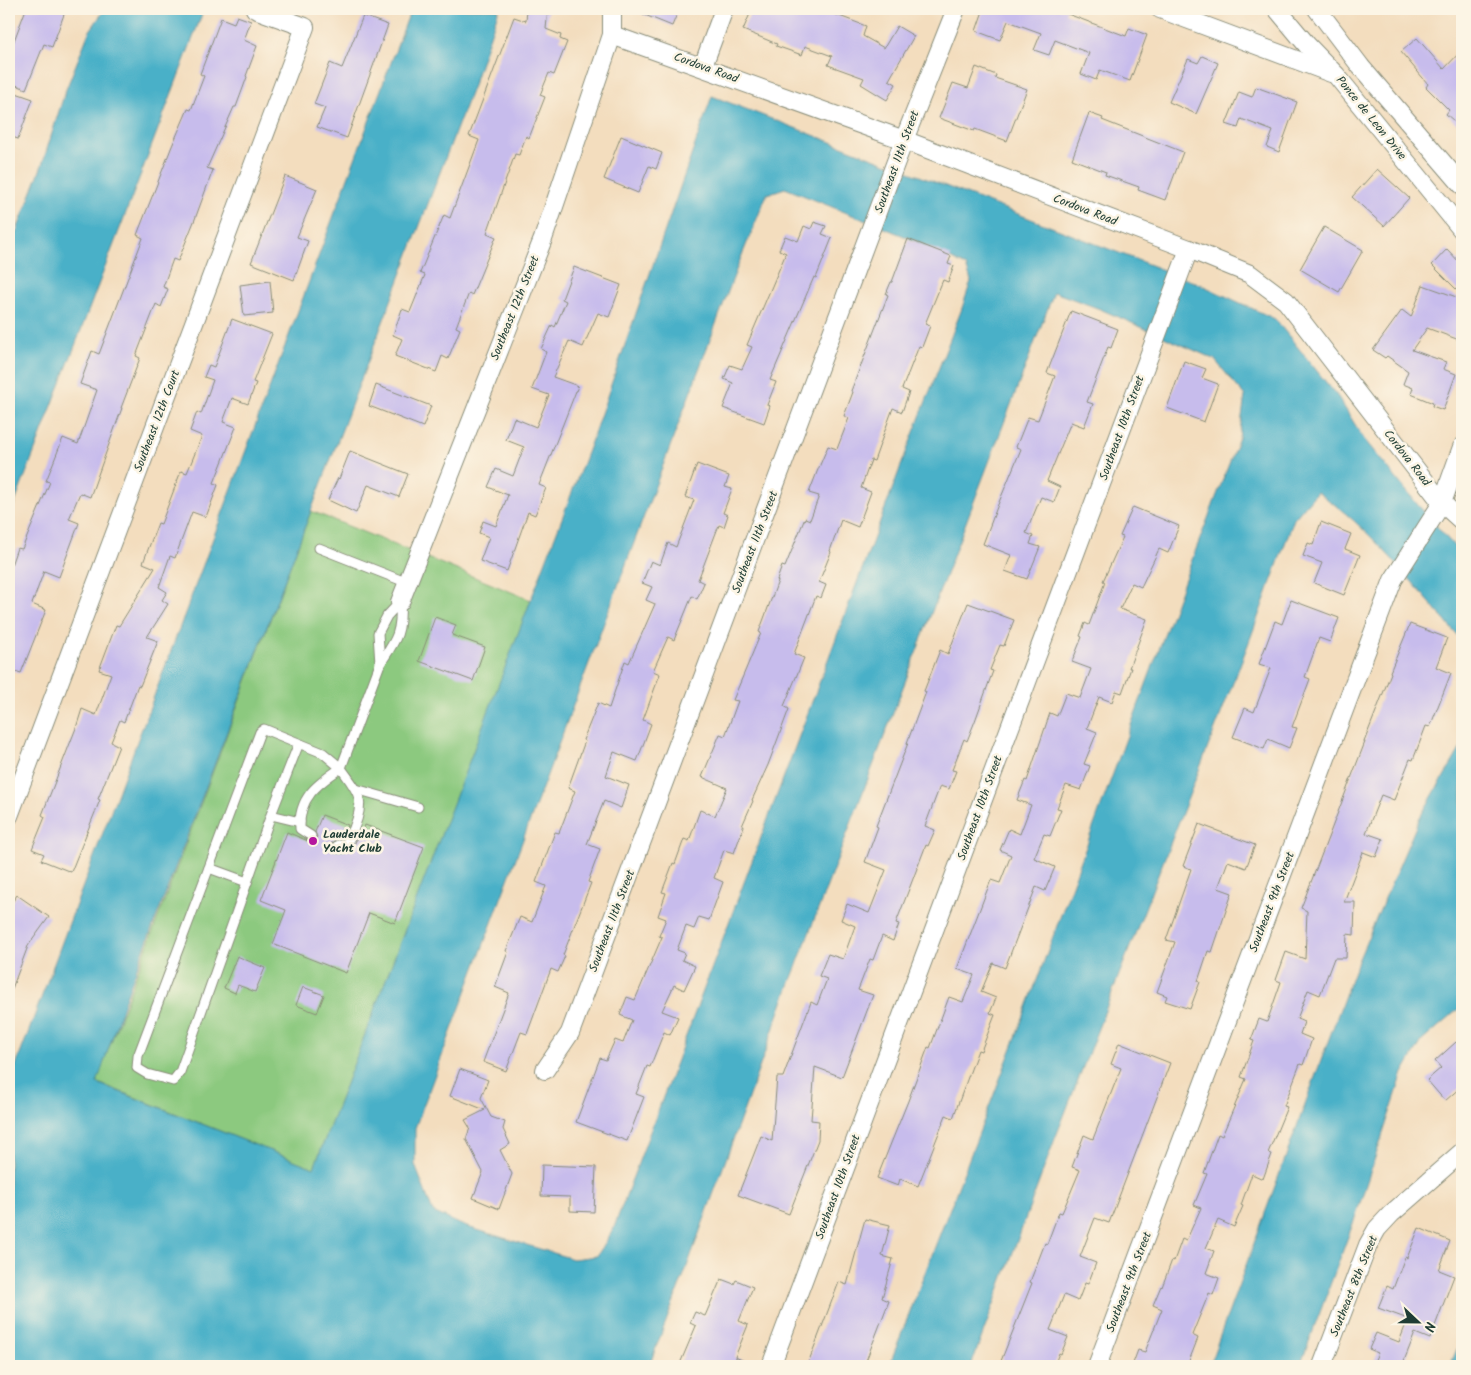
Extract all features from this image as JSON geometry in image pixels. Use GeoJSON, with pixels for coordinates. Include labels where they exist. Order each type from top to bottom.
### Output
{"type":"FeatureCollection","features":[{"type":"Feature","properties":{"kind":"street","name":"Southeast 12th Court"},"geometry":{"type":"LineString","coordinates":[[9,816],[305,27],[255,9]]}},
{"type":"Feature","properties":{"kind":"street","name":"Southeast 12th Street"},"geometry":{"type":"LineString","coordinates":[[400,602],[543,239],[612,34],[612,9]]}},
{"type":"Feature","properties":{"kind":"street"},"geometry":{"type":"LineString","coordinates":[[703,66],[724,9]]}},
{"type":"Feature","properties":{"kind":"street","name":"Southeast 11th Street"},"geometry":{"type":"LineString","coordinates":[[545,1070],[570,1032],[871,233],[904,140],[956,9]]}},
{"type":"Feature","properties":{"kind":"street"},"geometry":{"type":"LineString","coordinates":[[1160,9],[1336,75],[1360,67]]}},
{"type":"Feature","properties":{"kind":"street","name":"Ponce de Leon Drive"},"geometry":{"type":"LineString","coordinates":[[1278,9],[1307,45],[1336,75],[1462,230]]}},
{"type":"Feature","properties":{"kind":"street","name":"Ponce de Leon Drive"},"geometry":{"type":"LineString","coordinates":[[1316,9],[1360,67],[1462,185]]}},
{"type":"Feature","properties":{"kind":"street","name":"Cordova Road"},"geometry":{"type":"LineString","coordinates":[[612,34],[904,140],[1250,274],[1286,301],[1442,503],[1462,521]]}},
{"type":"Feature","properties":{"kind":"street","name":"Southeast 10th Street"},"geometry":{"type":"LineString","coordinates":[[771,1366],[1189,250]]}},
{"type":"Feature","properties":{"kind":"street","name":"Southeast 9th Street"},"geometry":{"type":"LineString","coordinates":[[1097,1366],[1393,580],[1442,503],[1462,447]]}},
{"type":"Feature","properties":{"kind":"street","name":"Southeast 8th Street"},"geometry":{"type":"LineString","coordinates":[[1322,1366],[1368,1245],[1378,1229],[1391,1214],[1462,1152]]}},
{"type":"Feature","properties":{"kind":"lane"},"geometry":{"type":"LineString","coordinates":[[319,548],[408,583]]}},
{"type":"Feature","properties":{"kind":"lane"},"geometry":{"type":"LineString","coordinates":[[380,664],[378,632],[387,616],[400,602]]}},
{"type":"Feature","properties":{"kind":"lane"},"geometry":{"type":"LineString","coordinates":[[311,836],[300,829],[299,818],[308,796],[320,782],[341,768],[380,664],[396,639],[401,620],[400,602]]}},
{"type":"Feature","properties":{"kind":"lane"},"geometry":{"type":"LineString","coordinates":[[299,744],[271,815],[180,1072],[173,1081],[146,1074],[137,1068],[138,1056],[260,732],[264,729],[323,753],[341,768],[356,789],[361,804],[356,824],[348,842],[344,845],[338,844]]}},
{"type":"Feature","properties":{"kind":"lane"},"geometry":{"type":"LineString","coordinates":[[356,789],[418,807]]}},
{"type":"Feature","properties":{"kind":"lane"},"geometry":{"type":"LineString","coordinates":[[271,815],[300,822]]}},
{"type":"Feature","properties":{"kind":"lane"},"geometry":{"type":"LineString","coordinates":[[209,868],[247,882]]}},
{"type":"Feature","properties":{"kind":"green space","name":"Lauderdale Yacht Club"},"geometry":{"type":"Polygon","coordinates":[[[311,511],[531,600],[314,1168],[96,1082],[311,511]]]}},
{"type":"Feature","properties":{"kind":"water"},"geometry":{"type":"Polygon","coordinates":[[[105,9],[204,9],[9,518],[9,251],[42,165],[65,92],[89,32],[105,9]]]}},
{"type":"Feature","properties":{"kind":"water"},"geometry":{"type":"Polygon","coordinates":[[[411,9],[499,9],[474,83],[124,1002],[97,1083],[314,1168],[590,445],[712,96],[1197,283],[1275,319],[1338,397],[1364,439],[1462,555],[1462,641],[1412,581],[1376,542],[1357,523],[1317,492],[1294,519],[1249,642],[1053,1144],[971,1366],[889,1366],[1013,1045],[1193,557],[1239,438],[1245,396],[1214,359],[1100,309],[1054,292],[790,983],[649,1366],[9,1366],[9,1084],[411,9]],[[785,188],[767,194],[738,265],[415,1128],[415,1165],[433,1212],[464,1226],[573,1259],[597,1256],[613,1230],[971,281],[966,266],[914,240],[785,188]]]}},
{"type":"Feature","properties":{"kind":"water"},"geometry":{"type":"Polygon","coordinates":[[[1462,746],[1462,1006],[1422,1041],[1403,1073],[1355,1218],[1300,1366],[1209,1366],[1355,968],[1420,817],[1462,746]]]}},
{"type":"Feature","properties":{"kind":"water"},"geometry":{"type":"Polygon","coordinates":[[[1462,1337],[1462,1366],[1450,1366],[1462,1337]]]}},
{"type":"Feature","properties":{"kind":"building"},"geometry":{"type":"Polygon","coordinates":[[[26,9],[66,9],[52,47],[44,44],[26,89],[9,82],[9,54],[26,9]]]}},
{"type":"Feature","properties":{"kind":"building"},"geometry":{"type":"Polygon","coordinates":[[[527,9],[548,9],[546,29],[561,35],[560,39],[567,42],[554,75],[549,73],[540,95],[545,97],[529,138],[526,136],[519,155],[515,154],[487,233],[496,237],[472,295],[469,293],[456,327],[460,329],[448,359],[442,356],[436,372],[395,356],[402,339],[393,335],[402,309],[410,312],[425,275],[420,273],[444,215],[450,218],[479,140],[469,136],[514,17],[526,21],[527,9]]]}},
{"type":"Feature","properties":{"kind":"building"},"geometry":{"type":"Polygon","coordinates":[[[630,9],[679,9],[672,26],[630,9]]]}},
{"type":"Feature","properties":{"kind":"building"},"geometry":{"type":"Polygon","coordinates":[[[752,9],[826,9],[826,11],[866,26],[863,36],[884,48],[897,26],[914,36],[889,80],[896,84],[887,100],[861,84],[864,78],[828,65],[832,56],[805,46],[802,55],[776,46],[777,44],[743,30],[752,9]]]}},
{"type":"Feature","properties":{"kind":"building"},"geometry":{"type":"Polygon","coordinates":[[[980,9],[1067,9],[1065,13],[1126,36],[1129,28],[1147,35],[1130,81],[1100,70],[1096,80],[1081,74],[1089,53],[1055,40],[1049,55],[1034,50],[1041,33],[1008,21],[1000,40],[976,31],[983,11],[980,9]]]}},
{"type":"Feature","properties":{"kind":"building"},"geometry":{"type":"Polygon","coordinates":[[[237,16],[251,21],[244,40],[257,46],[247,77],[236,107],[234,107],[207,168],[213,170],[178,261],[173,259],[163,287],[168,289],[161,307],[156,304],[136,356],[140,358],[90,497],[80,493],[69,519],[79,523],[59,577],[44,571],[32,604],[46,610],[21,673],[9,669],[9,571],[17,548],[22,549],[50,482],[46,481],[63,438],[78,444],[97,390],[80,384],[92,351],[99,354],[143,238],[137,235],[172,146],[188,109],[191,110],[204,76],[200,74],[221,18],[234,23],[237,16]]]}},
{"type":"Feature","properties":{"kind":"building"},"geometry":{"type":"Polygon","coordinates":[[[363,16],[388,25],[347,138],[317,127],[325,108],[314,104],[330,63],[342,68],[363,16]]]}},
{"type":"Feature","properties":{"kind":"building"},"geometry":{"type":"Polygon","coordinates":[[[1417,38],[1444,69],[1462,50],[1462,128],[1446,114],[1449,110],[1426,87],[1428,84],[1401,52],[1417,38]]]}},
{"type":"Feature","properties":{"kind":"building"},"geometry":{"type":"Polygon","coordinates":[[[1202,56],[1218,63],[1196,114],[1169,102],[1188,59],[1198,63],[1202,56]]]}},
{"type":"Feature","properties":{"kind":"building"},"geometry":{"type":"Polygon","coordinates":[[[976,67],[996,75],[995,78],[1027,89],[1007,141],[939,118],[953,83],[968,88],[976,67]]]}},
{"type":"Feature","properties":{"kind":"building"},"geometry":{"type":"Polygon","coordinates":[[[1256,87],[1297,102],[1279,152],[1267,147],[1273,131],[1241,119],[1238,128],[1226,124],[1239,92],[1252,97],[1256,87]]]}},
{"type":"Feature","properties":{"kind":"building"},"geometry":{"type":"Polygon","coordinates":[[[16,93],[33,99],[18,139],[9,136],[9,113],[16,93]]]}},
{"type":"Feature","properties":{"kind":"building"},"geometry":{"type":"Polygon","coordinates":[[[1089,113],[1183,152],[1165,200],[1138,190],[1139,187],[1105,175],[1106,172],[1072,159],[1089,113]]]}},
{"type":"Feature","properties":{"kind":"building"},"geometry":{"type":"Polygon","coordinates":[[[621,136],[662,153],[656,169],[649,166],[638,193],[604,179],[621,136]]]}},
{"type":"Feature","properties":{"kind":"building"},"geometry":{"type":"Polygon","coordinates":[[[1377,169],[1409,198],[1384,226],[1352,197],[1377,169]]]}},
{"type":"Feature","properties":{"kind":"building"},"geometry":{"type":"Polygon","coordinates":[[[285,176],[317,189],[297,237],[308,241],[294,280],[251,263],[285,176]]]}},
{"type":"Feature","properties":{"kind":"building"},"geometry":{"type":"Polygon","coordinates":[[[814,222],[826,226],[822,234],[832,238],[770,380],[776,382],[767,405],[770,406],[764,423],[723,408],[733,383],[724,379],[730,365],[742,369],[752,347],[747,345],[786,253],[779,250],[785,236],[798,241],[804,226],[811,229],[814,222]]]}},
{"type":"Feature","properties":{"kind":"building"},"geometry":{"type":"Polygon","coordinates":[[[1324,227],[1363,250],[1339,292],[1300,269],[1324,227]]]}},
{"type":"Feature","properties":{"kind":"building"},"geometry":{"type":"Polygon","coordinates":[[[908,239],[951,256],[948,264],[954,266],[948,282],[943,280],[925,324],[930,326],[922,347],[919,346],[902,389],[909,392],[902,412],[893,408],[874,461],[871,460],[861,488],[871,492],[858,527],[841,520],[819,582],[826,585],[821,598],[816,596],[794,654],[804,658],[784,706],[789,709],[742,826],[744,826],[734,853],[724,850],[714,878],[723,882],[709,920],[699,917],[694,929],[686,926],[677,950],[685,953],[682,960],[695,966],[684,990],[674,985],[662,1011],[678,1017],[670,1035],[664,1032],[650,1067],[647,1066],[636,1094],[644,1097],[627,1141],[576,1122],[600,1058],[606,1060],[615,1040],[623,1043],[632,1020],[620,1015],[627,997],[635,1000],[662,937],[659,936],[666,919],[658,916],[666,893],[662,892],[673,863],[675,864],[684,839],[689,841],[700,810],[715,816],[727,788],[702,777],[720,734],[725,736],[738,701],[733,700],[761,633],[759,632],[782,566],[785,567],[805,518],[810,520],[819,496],[809,493],[828,446],[837,449],[849,418],[844,416],[853,392],[851,391],[908,239]]]}},
{"type":"Feature","properties":{"kind":"building"},"geometry":{"type":"Polygon","coordinates":[[[1447,249],[1462,265],[1462,295],[1432,265],[1447,249]]]}},
{"type":"Feature","properties":{"kind":"building"},"geometry":{"type":"Polygon","coordinates":[[[574,267],[621,285],[609,317],[598,313],[583,347],[569,341],[553,377],[578,386],[539,485],[546,488],[535,515],[528,512],[507,571],[480,561],[489,537],[479,533],[483,521],[496,526],[508,495],[488,487],[496,469],[513,476],[524,447],[506,440],[514,418],[536,427],[549,395],[532,389],[546,352],[541,349],[552,325],[555,327],[566,301],[562,299],[574,267]]]}},
{"type":"Feature","properties":{"kind":"building"},"geometry":{"type":"Polygon","coordinates":[[[270,281],[273,313],[244,316],[240,285],[270,281]]]}},
{"type":"Feature","properties":{"kind":"building"},"geometry":{"type":"Polygon","coordinates":[[[1423,285],[1462,299],[1462,341],[1427,328],[1412,350],[1446,362],[1443,369],[1456,374],[1443,410],[1432,406],[1433,403],[1411,394],[1413,388],[1403,384],[1408,371],[1387,356],[1385,358],[1373,350],[1402,310],[1411,317],[1423,285]]]}},
{"type":"Feature","properties":{"kind":"building"},"geometry":{"type":"Polygon","coordinates":[[[1071,311],[1118,329],[1111,348],[1108,347],[1087,402],[1093,404],[1084,427],[1071,422],[1047,481],[1060,487],[1054,502],[1041,497],[1026,533],[1033,536],[1030,544],[1040,547],[1027,579],[1005,571],[1011,555],[983,544],[1021,449],[1016,447],[1028,417],[1038,420],[1055,376],[1047,373],[1071,311]]]}},
{"type":"Feature","properties":{"kind":"building"},"geometry":{"type":"Polygon","coordinates":[[[232,319],[272,334],[253,382],[256,383],[248,404],[232,398],[223,422],[236,427],[214,483],[218,485],[206,517],[192,512],[175,558],[170,556],[159,587],[167,592],[162,600],[168,604],[147,637],[158,641],[124,722],[120,720],[111,742],[119,746],[71,872],[41,860],[44,854],[32,849],[45,817],[42,815],[82,709],[96,715],[111,674],[99,670],[116,625],[119,626],[155,568],[143,563],[158,523],[161,524],[181,471],[187,473],[202,436],[190,431],[197,412],[201,414],[213,380],[204,377],[209,365],[214,367],[232,319]]]}},
{"type":"Feature","properties":{"kind":"building"},"geometry":{"type":"Polygon","coordinates":[[[1184,361],[1206,369],[1202,378],[1218,384],[1204,422],[1167,408],[1184,361]]]}},
{"type":"Feature","properties":{"kind":"building"},"geometry":{"type":"Polygon","coordinates":[[[376,385],[431,406],[423,427],[369,406],[376,385]]]}},
{"type":"Feature","properties":{"kind":"building"},"geometry":{"type":"Polygon","coordinates":[[[350,451],[408,474],[399,497],[368,485],[356,513],[328,500],[350,451]]]}},
{"type":"Feature","properties":{"kind":"building"},"geometry":{"type":"Polygon","coordinates":[[[697,464],[729,476],[725,487],[732,489],[723,513],[728,515],[724,527],[719,525],[698,580],[704,583],[697,599],[692,596],[674,640],[668,637],[653,671],[660,674],[643,720],[651,724],[637,761],[614,752],[606,776],[629,785],[621,808],[604,801],[587,844],[600,849],[588,882],[591,883],[563,955],[565,956],[558,972],[551,969],[527,1034],[521,1032],[506,1071],[483,1062],[509,993],[495,987],[508,952],[506,951],[520,917],[532,922],[546,886],[536,882],[555,832],[559,833],[575,791],[568,788],[585,741],[583,740],[598,703],[609,708],[625,661],[629,663],[655,604],[646,600],[652,587],[642,583],[651,561],[660,565],[668,543],[676,547],[694,500],[685,497],[697,464]]]}},
{"type":"Feature","properties":{"kind":"building"},"geometry":{"type":"Polygon","coordinates":[[[1133,507],[1179,526],[1168,553],[1159,549],[1141,587],[1132,583],[1120,609],[1147,619],[1129,668],[1131,668],[1122,693],[1116,691],[1112,702],[1099,697],[1087,728],[1097,732],[1084,764],[1090,766],[1081,790],[1066,785],[1057,808],[1061,809],[1050,836],[1044,834],[1034,858],[1055,867],[1045,891],[1036,887],[1005,968],[993,963],[981,992],[996,998],[990,1013],[995,1015],[981,1051],[978,1050],[953,1118],[946,1115],[918,1186],[900,1179],[898,1186],[877,1178],[949,997],[963,1002],[974,975],[957,969],[991,880],[1000,883],[1011,855],[1000,850],[1009,829],[1020,834],[1031,805],[1017,800],[1025,780],[1027,781],[1050,713],[1057,716],[1066,693],[1080,698],[1091,669],[1072,662],[1082,637],[1080,636],[1085,623],[1089,625],[1105,582],[1103,581],[1123,537],[1120,536],[1133,507]]]}},
{"type":"Feature","properties":{"kind":"building"},"geometry":{"type":"Polygon","coordinates":[[[1321,522],[1351,534],[1345,549],[1360,555],[1344,595],[1314,583],[1322,563],[1303,556],[1308,543],[1313,545],[1321,522]]]}},
{"type":"Feature","properties":{"kind":"building"},"geometry":{"type":"Polygon","coordinates":[[[1291,600],[1339,618],[1330,642],[1319,638],[1305,677],[1310,679],[1292,727],[1297,728],[1289,748],[1268,739],[1264,749],[1233,737],[1245,708],[1254,712],[1271,668],[1259,664],[1275,621],[1282,624],[1291,600]]]}},
{"type":"Feature","properties":{"kind":"building"},"geometry":{"type":"Polygon","coordinates":[[[968,603],[1014,620],[1004,646],[1000,645],[990,670],[993,671],[975,721],[967,741],[964,739],[952,770],[956,771],[949,789],[940,786],[925,826],[935,830],[928,846],[926,845],[896,923],[899,924],[893,941],[882,936],[873,960],[870,959],[858,990],[873,995],[842,1077],[815,1067],[811,1120],[819,1121],[818,1140],[789,1214],[738,1195],[761,1136],[772,1141],[777,1077],[783,1077],[811,1002],[817,1005],[827,979],[819,976],[828,954],[843,959],[855,926],[841,920],[847,904],[869,913],[886,870],[865,862],[878,827],[876,826],[908,743],[926,692],[924,691],[940,650],[948,654],[968,603]]]}},
{"type":"Feature","properties":{"kind":"building"},"geometry":{"type":"Polygon","coordinates":[[[435,617],[456,625],[452,635],[485,647],[473,681],[419,661],[435,617]]]}},
{"type":"Feature","properties":{"kind":"building"},"geometry":{"type":"Polygon","coordinates":[[[1410,624],[1447,638],[1436,667],[1451,673],[1430,727],[1426,726],[1413,760],[1410,759],[1394,800],[1381,795],[1366,833],[1383,839],[1376,857],[1363,852],[1344,902],[1355,902],[1354,935],[1347,934],[1346,958],[1334,958],[1320,995],[1308,990],[1297,1019],[1304,1022],[1300,1034],[1312,1039],[1303,1065],[1300,1064],[1284,1106],[1287,1107],[1268,1153],[1272,1154],[1263,1179],[1252,1174],[1241,1205],[1243,1206],[1234,1227],[1218,1220],[1206,1248],[1214,1251],[1206,1273],[1219,1278],[1213,1295],[1209,1293],[1192,1335],[1198,1338],[1187,1366],[1132,1366],[1138,1350],[1145,1352],[1162,1309],[1153,1305],[1172,1260],[1174,1261],[1182,1239],[1186,1241],[1201,1208],[1194,1205],[1207,1174],[1204,1173],[1218,1134],[1222,1136],[1246,1079],[1241,1077],[1254,1041],[1251,1040],[1259,1019],[1267,1022],[1281,982],[1276,980],[1286,952],[1305,959],[1307,911],[1301,908],[1410,624]]]}},
{"type":"Feature","properties":{"kind":"building"},"geometry":{"type":"Polygon","coordinates":[[[322,815],[348,825],[342,839],[335,839],[332,842],[332,848],[335,851],[344,851],[350,848],[355,843],[360,830],[363,831],[365,825],[424,847],[395,923],[369,913],[346,973],[273,944],[286,910],[261,900],[287,832],[313,842],[317,837],[315,832],[322,815]]]}},
{"type":"Feature","properties":{"kind":"building"},"geometry":{"type":"Polygon","coordinates":[[[1199,824],[1255,845],[1246,868],[1228,861],[1218,888],[1232,893],[1212,952],[1208,951],[1198,981],[1200,982],[1190,1009],[1165,1001],[1167,996],[1157,992],[1175,942],[1166,940],[1191,869],[1183,866],[1199,824]]]}},
{"type":"Feature","properties":{"kind":"building"},"geometry":{"type":"Polygon","coordinates":[[[17,895],[49,917],[28,946],[9,994],[9,907],[17,895]]]}},
{"type":"Feature","properties":{"kind":"building"},"geometry":{"type":"Polygon","coordinates":[[[237,956],[265,968],[255,992],[238,985],[235,993],[224,988],[237,956]]]}},
{"type":"Feature","properties":{"kind":"building"},"geometry":{"type":"Polygon","coordinates":[[[303,987],[324,995],[317,1013],[296,1005],[303,987]]]}},
{"type":"Feature","properties":{"kind":"building"},"geometry":{"type":"Polygon","coordinates":[[[1456,1042],[1462,1048],[1462,1086],[1445,1101],[1427,1080],[1441,1068],[1435,1061],[1456,1042]]]}},
{"type":"Feature","properties":{"kind":"building"},"geometry":{"type":"Polygon","coordinates":[[[1119,1043],[1170,1063],[1109,1223],[1095,1218],[1080,1257],[1096,1263],[1088,1284],[1085,1283],[1078,1301],[1064,1295],[1050,1330],[1068,1337],[1054,1366],[999,1366],[1032,1283],[1030,1282],[1045,1243],[1047,1244],[1059,1212],[1062,1213],[1080,1170],[1072,1167],[1084,1135],[1093,1139],[1121,1068],[1111,1064],[1119,1043]]]}},
{"type":"Feature","properties":{"kind":"building"},"geometry":{"type":"Polygon","coordinates":[[[460,1069],[488,1080],[481,1098],[491,1117],[505,1122],[503,1129],[510,1144],[500,1150],[512,1174],[499,1209],[473,1198],[483,1172],[466,1139],[470,1128],[465,1120],[485,1110],[450,1096],[460,1069]]]}},
{"type":"Feature","properties":{"kind":"building"},"geometry":{"type":"Polygon","coordinates":[[[542,1165],[596,1167],[594,1212],[570,1211],[570,1197],[541,1196],[542,1165]]]}},
{"type":"Feature","properties":{"kind":"building"},"geometry":{"type":"Polygon","coordinates":[[[865,1219],[890,1225],[882,1256],[893,1259],[882,1298],[889,1301],[864,1366],[807,1366],[839,1282],[847,1285],[865,1219]]]}},
{"type":"Feature","properties":{"kind":"building"},"geometry":{"type":"Polygon","coordinates":[[[1419,1228],[1450,1241],[1439,1270],[1454,1276],[1430,1339],[1415,1333],[1402,1366],[1372,1366],[1378,1353],[1369,1349],[1376,1333],[1399,1342],[1408,1319],[1378,1308],[1387,1286],[1393,1289],[1405,1257],[1407,1258],[1419,1228]]]}},
{"type":"Feature","properties":{"kind":"building"},"geometry":{"type":"Polygon","coordinates":[[[721,1279],[734,1284],[736,1280],[753,1287],[739,1321],[748,1325],[735,1357],[757,1366],[679,1366],[696,1326],[690,1323],[695,1312],[705,1316],[721,1279]]]}},
{"type":"Feature","properties":{"kind":"place","name":"Lauderdale Yacht Club"},"geometry":{"type":"Point","coordinates":[313,841]}}]}
